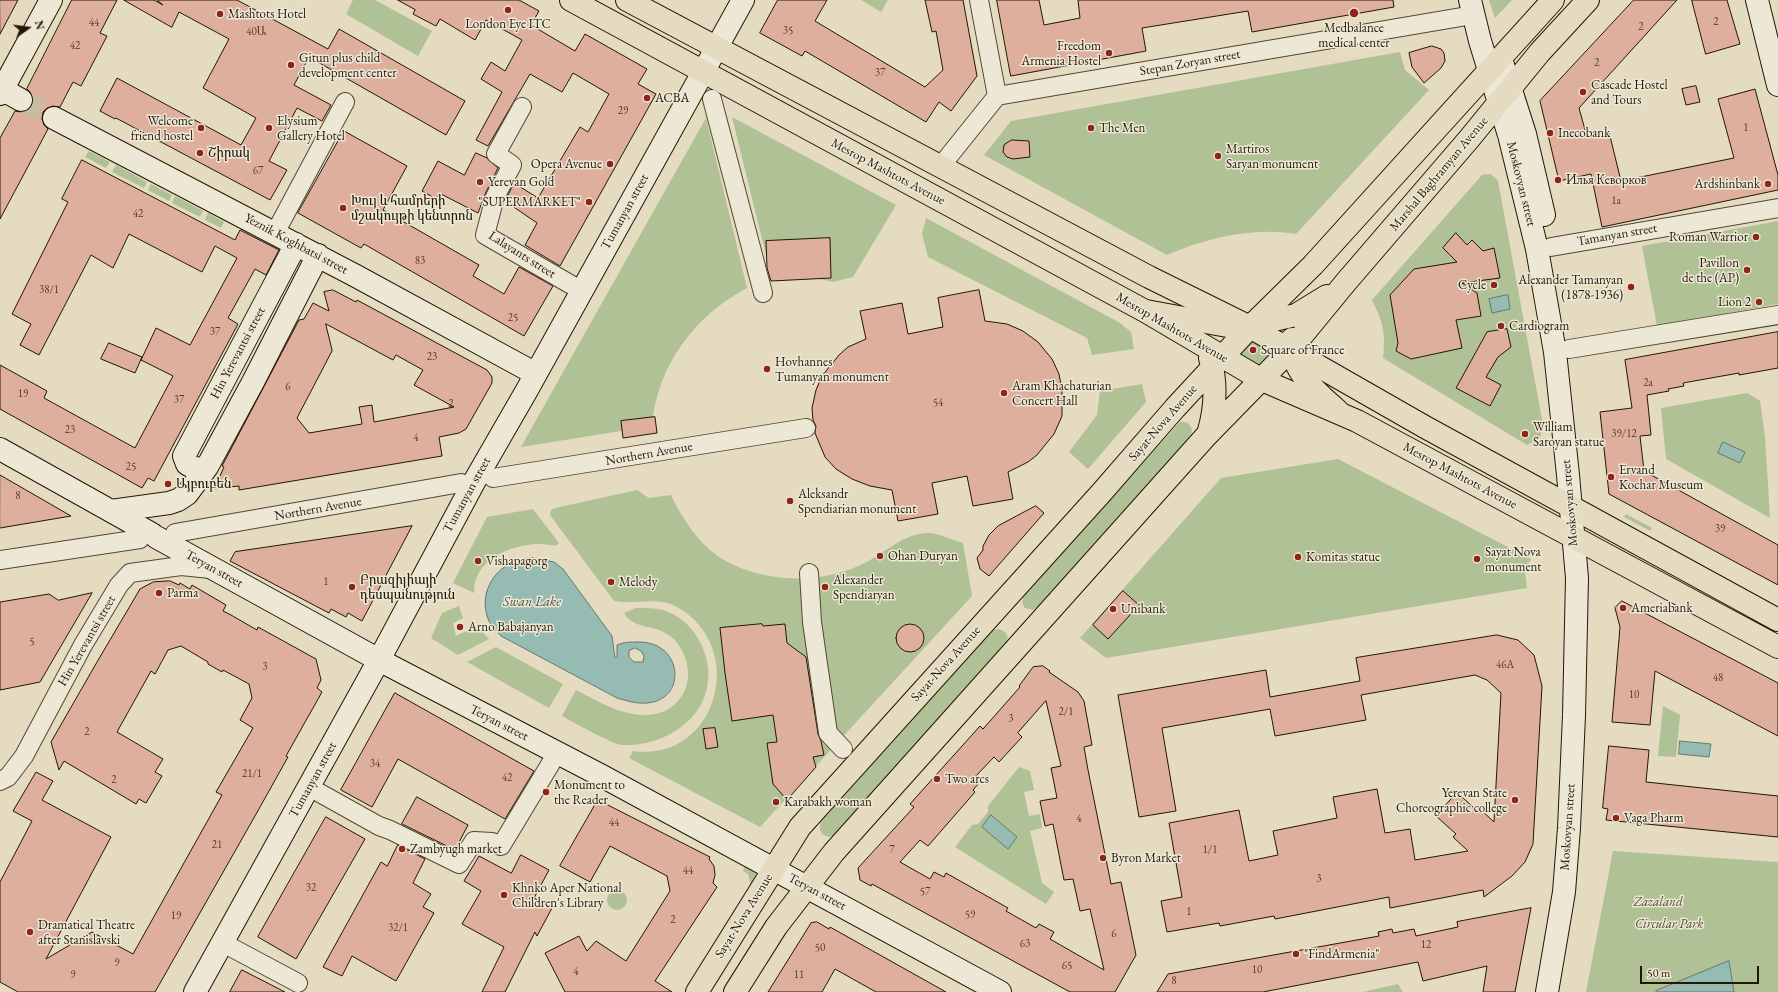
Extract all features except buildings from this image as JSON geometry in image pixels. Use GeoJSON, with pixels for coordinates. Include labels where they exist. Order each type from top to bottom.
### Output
{"type":"FeatureCollection","features":[{"type":"Feature","properties":{"kind":"main road","name":"Mesrop Mashtots Avenue"},"geometry":{"type":"LineString","coordinates":[[571,0],[1145,311],[1214,357],[1262,380],[1357,421],[1572,535],[1778,647]]}},
{"type":"Feature","properties":{"kind":"main road","name":"Mesrop Mashtots Avenue"},"geometry":{"type":"LineString","coordinates":[[627,0],[1149,277],[1250,326],[1577,511],[1778,620]]}},
{"type":"Feature","properties":{"kind":"main road"},"geometry":{"type":"LineString","coordinates":[[1214,357],[1250,326],[1313,265],[1553,0]]}},
{"type":"Feature","properties":{"kind":"main road","name":"Marshal Baghramyan Avenue"},"geometry":{"type":"LineString","coordinates":[[1291,349],[1504,96],[1588,0]]}},
{"type":"Feature","properties":{"kind":"main road"},"geometry":{"type":"LineString","coordinates":[[1313,265],[1296,315],[1291,349],[1301,372],[1314,390],[1342,415]]}},
{"type":"Feature","properties":{"kind":"main road"},"geometry":{"type":"LineString","coordinates":[[1149,277],[1186,304],[1197,321],[1214,357],[1216,400],[1213,417],[1207,435]]}},
{"type":"Feature","properties":{"kind":"main road"},"geometry":{"type":"LineString","coordinates":[[1145,311],[1226,326],[1250,326],[1296,315],[1322,300],[1346,282]]}},
{"type":"Feature","properties":{"kind":"main road"},"geometry":{"type":"LineString","coordinates":[[735,992],[776,927],[806,886],[834,852],[1207,435],[1291,349]]}},
{"type":"Feature","properties":{"kind":"main road","name":"Sayat-Nova Avenue"},"geometry":{"type":"LineString","coordinates":[[697,992],[800,827],[1214,357]]}},
{"type":"Feature","properties":{"kind":"street"},"geometry":{"type":"LineString","coordinates":[[6,93],[51,0]]}},
{"type":"Feature","properties":{"kind":"street","name":"Tumanyan street"},"geometry":{"type":"LineString","coordinates":[[195,992],[379,660],[458,509],[536,374],[744,0]]}},
{"type":"Feature","properties":{"kind":"street"},"geometry":{"type":"LineString","coordinates":[[940,167],[997,96],[979,0]]}},
{"type":"Feature","properties":{"kind":"street"},"geometry":{"type":"LineString","coordinates":[[1757,0],[1778,85]]}},
{"type":"Feature","properties":{"kind":"street","name":"Stepan Zoryan street"},"geometry":{"type":"LineString","coordinates":[[997,96],[1471,7]]}},
{"type":"Feature","properties":{"kind":"street","name":"Moskovyan street"},"geometry":{"type":"LineString","coordinates":[[1471,7],[1495,65],[1504,96],[1508,135],[1537,249],[1555,352],[1568,475],[1577,511]]}},
{"type":"Feature","properties":{"kind":"street","name":"Moskovyan street"},"geometry":{"type":"LineString","coordinates":[[1504,96],[1525,134],[1551,247],[1569,349],[1584,483],[1572,535],[1577,578],[1577,623],[1569,828],[1564,892],[1547,992]]}},
{"type":"Feature","properties":{"kind":"street"},"geometry":{"type":"LineString","coordinates":[[712,98],[762,293]]}},
{"type":"Feature","properties":{"kind":"street"},"geometry":{"type":"LineString","coordinates":[[275,233],[345,102]]}},
{"type":"Feature","properties":{"kind":"street","name":"Lalayants street"},"geometry":{"type":"LineString","coordinates":[[522,107],[496,154],[512,165],[495,197],[484,235],[582,291]]}},
{"type":"Feature","properties":{"kind":"street","name":"Yeznik Koghbatsi street"},"geometry":{"type":"LineString","coordinates":[[54,118],[296,244],[536,374]]}},
{"type":"Feature","properties":{"kind":"street","name":"Tamanyan street"},"geometry":{"type":"LineString","coordinates":[[1551,247],[1778,208]]}},
{"type":"Feature","properties":{"kind":"street","name":"Hin Yerevantsi street"},"geometry":{"type":"LineString","coordinates":[[207,467],[196,469],[187,464],[184,456],[296,244]]}},
{"type":"Feature","properties":{"kind":"street","name":"Hin Yerevantsi street"},"geometry":{"type":"LineString","coordinates":[[111,512],[169,503],[178,500],[187,494],[207,467],[254,382],[318,256]]}},
{"type":"Feature","properties":{"kind":"street"},"geometry":{"type":"LineString","coordinates":[[1569,349],[1778,315]]}},
{"type":"Feature","properties":{"kind":"street","name":"Northern Avenue"},"geometry":{"type":"LineString","coordinates":[[492,478],[806,428]]}},
{"type":"Feature","properties":{"kind":"street","name":"Teryan street"},"geometry":{"type":"LineString","coordinates":[[0,449],[379,660],[806,886],[1000,992]]}},
{"type":"Feature","properties":{"kind":"street","name":"Northern Avenue"},"geometry":{"type":"LineString","coordinates":[[0,560],[156,536],[461,484]]}},
{"type":"Feature","properties":{"kind":"street","name":"Hin Yerevantsi street"},"geometry":{"type":"LineString","coordinates":[[0,781],[8,777],[24,756],[83,645],[119,585],[130,573],[181,566],[216,569]]}},
{"type":"Feature","properties":{"kind":"street"},"geometry":{"type":"LineString","coordinates":[[809,573],[812,622],[828,733],[843,749]]}},
{"type":"Feature","properties":{"kind":"street"},"geometry":{"type":"LineString","coordinates":[[309,787],[378,826],[390,830],[459,864],[474,841],[492,842],[501,846],[557,753]]}},
{"type":"Feature","properties":{"kind":"street"},"geometry":{"type":"LineString","coordinates":[[223,943],[298,983]]}},
{"type":"Feature","properties":{"kind":"green space"},"geometry":{"type":"Polygon","coordinates":[[[353,0],[375,0],[432,31],[418,56],[346,14],[353,0]]]}},
{"type":"Feature","properties":{"kind":"green space"},"geometry":{"type":"Polygon","coordinates":[[[861,0],[888,0],[881,12],[861,0]]]}},
{"type":"Feature","properties":{"kind":"green space"},"geometry":{"type":"Polygon","coordinates":[[[1489,0],[1512,0],[1495,18],[1489,0]]]}},
{"type":"Feature","properties":{"kind":"green space"},"geometry":{"type":"Polygon","coordinates":[[[1400,52],[1405,70],[1429,90],[1296,234],[1279,232],[1246,233],[1214,239],[1167,255],[984,155],[1011,121],[1400,52]]]}},
{"type":"Feature","properties":{"kind":"green space"},"geometry":{"type":"Polygon","coordinates":[[[732,117],[896,205],[853,277],[833,282],[816,278],[772,279],[732,117]]]}},
{"type":"Feature","properties":{"kind":"green space"},"geometry":{"type":"Polygon","coordinates":[[[706,118],[747,288],[710,313],[695,328],[682,345],[670,363],[662,383],[655,404],[652,426],[521,447],[706,118]]]}},
{"type":"Feature","properties":{"kind":"green space"},"geometry":{"type":"Polygon","coordinates":[[[89,151],[110,162],[106,168],[85,157],[89,151]]]}},
{"type":"Feature","properties":{"kind":"green space"},"geometry":{"type":"Polygon","coordinates":[[[116,165],[147,182],[144,188],[112,172],[116,165]]]}},
{"type":"Feature","properties":{"kind":"green space"},"geometry":{"type":"Polygon","coordinates":[[[1491,174],[1498,181],[1543,425],[1540,438],[1527,445],[1383,358],[1383,328],[1372,300],[1482,175],[1491,174]]]}},
{"type":"Feature","properties":{"kind":"green space"},"geometry":{"type":"Polygon","coordinates":[[[151,184],[172,195],[169,201],[148,190],[151,184]]]}},
{"type":"Feature","properties":{"kind":"green space"},"geometry":{"type":"Polygon","coordinates":[[[175,196],[203,211],[200,217],[172,203],[175,196]]]}},
{"type":"Feature","properties":{"kind":"green space"},"geometry":{"type":"Polygon","coordinates":[[[208,213],[224,222],[221,228],[205,220],[208,213]]]}},
{"type":"Feature","properties":{"kind":"green space"},"geometry":{"type":"Polygon","coordinates":[[[926,218],[1120,323],[1131,332],[1134,349],[1092,355],[1087,338],[928,257],[922,234],[926,218]]]}},
{"type":"Feature","properties":{"kind":"green space"},"geometry":{"type":"Polygon","coordinates":[[[1778,221],[1778,304],[1657,326],[1642,246],[1778,221]]]}},
{"type":"Feature","properties":{"kind":"green space"},"geometry":{"type":"Polygon","coordinates":[[[1251,338],[1274,353],[1262,370],[1241,357],[1241,352],[1251,338]]]}},
{"type":"Feature","properties":{"kind":"green space"},"geometry":{"type":"Polygon","coordinates":[[[1142,384],[1146,402],[1088,469],[1069,452],[1097,415],[1100,391],[1142,384]]]}},
{"type":"Feature","properties":{"kind":"green space"},"geometry":{"type":"Polygon","coordinates":[[[1747,393],[1760,401],[1765,437],[1770,518],[1666,459],[1661,408],[1747,393]]]}},
{"type":"Feature","properties":{"kind":"green space"},"geometry":{"type":"Polygon","coordinates":[[[1180,422],[1187,423],[1191,427],[1192,432],[1188,439],[1038,607],[1033,610],[1025,608],[1022,603],[1024,595],[1180,422]]]}},
{"type":"Feature","properties":{"kind":"green space"},"geometry":{"type":"Polygon","coordinates":[[[1338,459],[1531,559],[1525,571],[1527,588],[1106,658],[1080,638],[1221,478],[1338,459]]]}},
{"type":"Feature","properties":{"kind":"green space"},"geometry":{"type":"Polygon","coordinates":[[[637,490],[649,498],[671,495],[693,532],[715,554],[740,568],[758,574],[776,577],[813,578],[849,570],[865,563],[895,544],[911,536],[919,534],[936,534],[963,543],[972,596],[760,827],[629,758],[633,751],[662,750],[685,739],[703,721],[714,698],[717,673],[712,648],[699,625],[677,607],[654,601],[614,601],[550,515],[551,510],[555,508],[637,490]]]}},
{"type":"Feature","properties":{"kind":"green space"},"geometry":{"type":"Polygon","coordinates":[[[533,509],[559,543],[557,545],[526,545],[494,557],[479,572],[475,582],[474,593],[453,583],[487,517],[533,509]]]}},
{"type":"Feature","properties":{"kind":"green space"},"geometry":{"type":"Polygon","coordinates":[[[1626,514],[1652,528],[1650,531],[1624,517],[1626,514]]]}},
{"type":"Feature","properties":{"kind":"green space"},"geometry":{"type":"Polygon","coordinates":[[[459,606],[463,618],[453,623],[456,636],[477,626],[489,639],[458,655],[431,638],[442,613],[459,606]]]}},
{"type":"Feature","properties":{"kind":"green space"},"geometry":{"type":"Polygon","coordinates":[[[636,608],[653,608],[663,610],[673,614],[686,623],[696,635],[706,656],[708,677],[705,696],[696,712],[682,726],[665,737],[644,743],[622,745],[602,737],[562,716],[576,690],[606,705],[626,713],[637,715],[648,715],[663,712],[673,706],[682,696],[688,680],[688,668],[680,646],[672,637],[663,632],[637,624],[630,620],[624,613],[636,608]]]}},
{"type":"Feature","properties":{"kind":"green space"},"geometry":{"type":"Polygon","coordinates":[[[999,629],[1007,634],[1008,639],[1006,643],[835,835],[829,837],[822,834],[820,830],[821,822],[993,630],[999,629]]]}},
{"type":"Feature","properties":{"kind":"green space"},"geometry":{"type":"Polygon","coordinates":[[[496,647],[563,684],[549,708],[467,662],[496,647]]]}},
{"type":"Feature","properties":{"kind":"green space"},"geometry":{"type":"Polygon","coordinates":[[[1663,706],[1680,715],[1676,757],[1658,756],[1663,706]]]}},
{"type":"Feature","properties":{"kind":"green space"},"geometry":{"type":"Polygon","coordinates":[[[1019,767],[1030,771],[1034,790],[1024,792],[1029,816],[1040,814],[1042,828],[1030,831],[1042,883],[1054,892],[1046,904],[955,847],[972,825],[978,824],[988,812],[988,806],[1019,767]]]}},
{"type":"Feature","properties":{"kind":"green space","name":"Circular Park"},"geometry":{"type":"Polygon","coordinates":[[[1613,851],[1778,862],[1778,992],[1586,992],[1613,851]]]}},
{"type":"Feature","properties":{"kind":"green space"},"geometry":{"type":"Polygon","coordinates":[[[745,865],[755,873],[758,880],[751,886],[748,874],[743,871],[745,865]]]}},
{"type":"Feature","properties":{"kind":"green space"},"geometry":{"type":"Polygon","coordinates":[[[617,890],[624,893],[627,900],[624,907],[617,910],[610,907],[607,900],[610,893],[617,890]]]}},
{"type":"Feature","properties":{"kind":"green space"},"geometry":{"type":"Polygon","coordinates":[[[1398,984],[1403,992],[1363,992],[1398,984]]]}},
{"type":"Feature","properties":{"kind":"water"},"geometry":{"type":"Polygon","coordinates":[[[1508,295],[1510,309],[1492,313],[1489,299],[1508,295]]]}},
{"type":"Feature","properties":{"kind":"water"},"geometry":{"type":"Polygon","coordinates":[[[1723,442],[1745,452],[1740,463],[1718,453],[1723,442]]]}},
{"type":"Feature","properties":{"kind":"water","name":"Swan Lake"},"geometry":{"type":"Polygon","coordinates":[[[533,558],[554,562],[563,569],[612,636],[615,658],[617,657],[617,645],[625,643],[638,642],[653,644],[664,651],[671,660],[675,671],[674,682],[669,692],[660,699],[647,703],[636,703],[617,698],[501,636],[489,621],[485,598],[488,587],[501,569],[521,559],[533,558]],[[635,648],[629,651],[629,657],[634,662],[643,662],[644,656],[641,651],[635,648]]]}},
{"type":"Feature","properties":{"kind":"water"},"geometry":{"type":"Polygon","coordinates":[[[1680,741],[1711,744],[1709,757],[1679,754],[1680,741]]]}},
{"type":"Feature","properties":{"kind":"water"},"geometry":{"type":"Polygon","coordinates":[[[991,815],[1017,837],[1008,849],[982,827],[991,815]]]}},
{"type":"Feature","properties":{"kind":"water"},"geometry":{"type":"Polygon","coordinates":[[[1729,961],[1734,992],[1656,992],[1656,991],[1729,961]]]}},
{"type":"Feature","properties":{"kind":"tunnel"},"geometry":{"type":"LineString","coordinates":[[21,100],[54,118]]}},
{"type":"Feature","properties":{"kind":"place","name":"London Eye ITC"},"geometry":{"type":"Point","coordinates":[508,10]}},
{"type":"Feature","properties":{"kind":"place","name":"Medbalance medical center"},"geometry":{"type":"Point","coordinates":[1354,13]}},
{"type":"Feature","properties":{"kind":"place","name":"Mashtots Hotel"},"geometry":{"type":"Point","coordinates":[220,14]}},
{"type":"Feature","properties":{"kind":"place","name":"Freedom Armenia Hostel"},"geometry":{"type":"Point","coordinates":[1109,53]}},
{"type":"Feature","properties":{"kind":"place","name":"Gitun plus child development center"},"geometry":{"type":"Point","coordinates":[291,65]}},
{"type":"Feature","properties":{"kind":"place","name":"Cascade Hostel and Tours"},"geometry":{"type":"Point","coordinates":[1583,92]}},
{"type":"Feature","properties":{"kind":"place","name":"ACBA"},"geometry":{"type":"Point","coordinates":[647,98]}},
{"type":"Feature","properties":{"kind":"place","name":"Welcome friend hostel"},"geometry":{"type":"Point","coordinates":[201,128]}},
{"type":"Feature","properties":{"kind":"place","name":"Elysium Gallery Hotel"},"geometry":{"type":"Point","coordinates":[269,128]}},
{"type":"Feature","properties":{"kind":"place","name":"The Men"},"geometry":{"type":"Point","coordinates":[1091,128]}},
{"type":"Feature","properties":{"kind":"place","name":"Inecobank"},"geometry":{"type":"Point","coordinates":[1550,133]}},
{"type":"Feature","properties":{"kind":"place","name":"Շիրակ"},"geometry":{"type":"Point","coordinates":[200,153]}},
{"type":"Feature","properties":{"kind":"place","name":"Martiros Saryan monument"},"geometry":{"type":"Point","coordinates":[1218,156]}},
{"type":"Feature","properties":{"kind":"place","name":"Opera Avenue"},"geometry":{"type":"Point","coordinates":[610,164]}},
{"type":"Feature","properties":{"kind":"place","name":"Илья Кеворков"},"geometry":{"type":"Point","coordinates":[1558,180]}},
{"type":"Feature","properties":{"kind":"place","name":"Yerevan Gold"},"geometry":{"type":"Point","coordinates":[480,182]}},
{"type":"Feature","properties":{"kind":"place","name":"Ardshinbank"},"geometry":{"type":"Point","coordinates":[1768,184]}},
{"type":"Feature","properties":{"kind":"place","name":"\"SUPERMARKET\""},"geometry":{"type":"Point","coordinates":[589,202]}},
{"type":"Feature","properties":{"kind":"place","name":"Խուլ և համրերի մշակույթի կենտրոն"},"geometry":{"type":"Point","coordinates":[343,208]}},
{"type":"Feature","properties":{"kind":"place","name":"Roman Warrior"},"geometry":{"type":"Point","coordinates":[1756,237]}},
{"type":"Feature","properties":{"kind":"place","name":"Pavillon de the (AP)"},"geometry":{"type":"Point","coordinates":[1747,270]}},
{"type":"Feature","properties":{"kind":"place","name":"Cycle"},"geometry":{"type":"Point","coordinates":[1494,285]}},
{"type":"Feature","properties":{"kind":"place","name":"Alexander Tamanyan (1878-1936)"},"geometry":{"type":"Point","coordinates":[1631,287]}},
{"type":"Feature","properties":{"kind":"place","name":"Lion 2"},"geometry":{"type":"Point","coordinates":[1759,302]}},
{"type":"Feature","properties":{"kind":"place","name":"Cardiogram"},"geometry":{"type":"Point","coordinates":[1501,326]}},
{"type":"Feature","properties":{"kind":"place","name":"Square of France"},"geometry":{"type":"Point","coordinates":[1253,350]}},
{"type":"Feature","properties":{"kind":"place","name":"Hovhannes Tumanyan monument"},"geometry":{"type":"Point","coordinates":[767,369]}},
{"type":"Feature","properties":{"kind":"place","name":"Aram Khachaturian Concert Hall"},"geometry":{"type":"Point","coordinates":[1004,393]}},
{"type":"Feature","properties":{"kind":"place","name":"William Saroyan statue"},"geometry":{"type":"Point","coordinates":[1525,434]}},
{"type":"Feature","properties":{"kind":"place","name":"Ervand Kochar Museum"},"geometry":{"type":"Point","coordinates":[1611,477]}},
{"type":"Feature","properties":{"kind":"place","name":"Այբուբեն"},"geometry":{"type":"Point","coordinates":[168,484]}},
{"type":"Feature","properties":{"kind":"place","name":"Aleksandr Spendiarian monument"},"geometry":{"type":"Point","coordinates":[790,501]}},
{"type":"Feature","properties":{"kind":"place","name":"Ohan Duryan"},"geometry":{"type":"Point","coordinates":[880,556]}},
{"type":"Feature","properties":{"kind":"place","name":"Komitas statue"},"geometry":{"type":"Point","coordinates":[1298,557]}},
{"type":"Feature","properties":{"kind":"place","name":"Sayat Nova monument"},"geometry":{"type":"Point","coordinates":[1477,559]}},
{"type":"Feature","properties":{"kind":"place","name":"Vishapagorg"},"geometry":{"type":"Point","coordinates":[478,561]}},
{"type":"Feature","properties":{"kind":"place","name":"Melody"},"geometry":{"type":"Point","coordinates":[611,582]}},
{"type":"Feature","properties":{"kind":"place","name":"Բրազիլիայի դեսպանություն"},"geometry":{"type":"Point","coordinates":[352,587]}},
{"type":"Feature","properties":{"kind":"place","name":"Alexander Spendiaryan"},"geometry":{"type":"Point","coordinates":[825,587]}},
{"type":"Feature","properties":{"kind":"place","name":"Parma"},"geometry":{"type":"Point","coordinates":[159,593]}},
{"type":"Feature","properties":{"kind":"place","name":"Ameriabank"},"geometry":{"type":"Point","coordinates":[1623,608]}},
{"type":"Feature","properties":{"kind":"place","name":"Unibank"},"geometry":{"type":"Point","coordinates":[1113,609]}},
{"type":"Feature","properties":{"kind":"place","name":"Arno Babajanyan"},"geometry":{"type":"Point","coordinates":[460,627]}},
{"type":"Feature","properties":{"kind":"place","name":"Two arcs"},"geometry":{"type":"Point","coordinates":[937,779]}},
{"type":"Feature","properties":{"kind":"place","name":"Monument to the Reader"},"geometry":{"type":"Point","coordinates":[546,792]}},
{"type":"Feature","properties":{"kind":"place","name":"Yerevan State Choreographic college"},"geometry":{"type":"Point","coordinates":[1515,800]}},
{"type":"Feature","properties":{"kind":"place","name":"Karabakh woman"},"geometry":{"type":"Point","coordinates":[776,802]}},
{"type":"Feature","properties":{"kind":"place","name":"Vaga Pharm"},"geometry":{"type":"Point","coordinates":[1616,818]}},
{"type":"Feature","properties":{"kind":"place","name":"Zambyugh market"},"geometry":{"type":"Point","coordinates":[402,849]}},
{"type":"Feature","properties":{"kind":"place","name":"Byron Market"},"geometry":{"type":"Point","coordinates":[1103,858]}},
{"type":"Feature","properties":{"kind":"place","name":"Khnko Aper National Children's Library"},"geometry":{"type":"Point","coordinates":[504,895]}},
{"type":"Feature","properties":{"kind":"place","name":"Dramatical Theatre after Stanislavski"},"geometry":{"type":"Point","coordinates":[30,932]}},
{"type":"Feature","properties":{"kind":"place","name":"\"FindArmenia\""},"geometry":{"type":"Point","coordinates":[1296,954]}},
{"type":"Feature","properties":{"kind":"park label","name":"Zazaland"},"geometry":{"type":"Point","coordinates":[1658,902]}}]}
